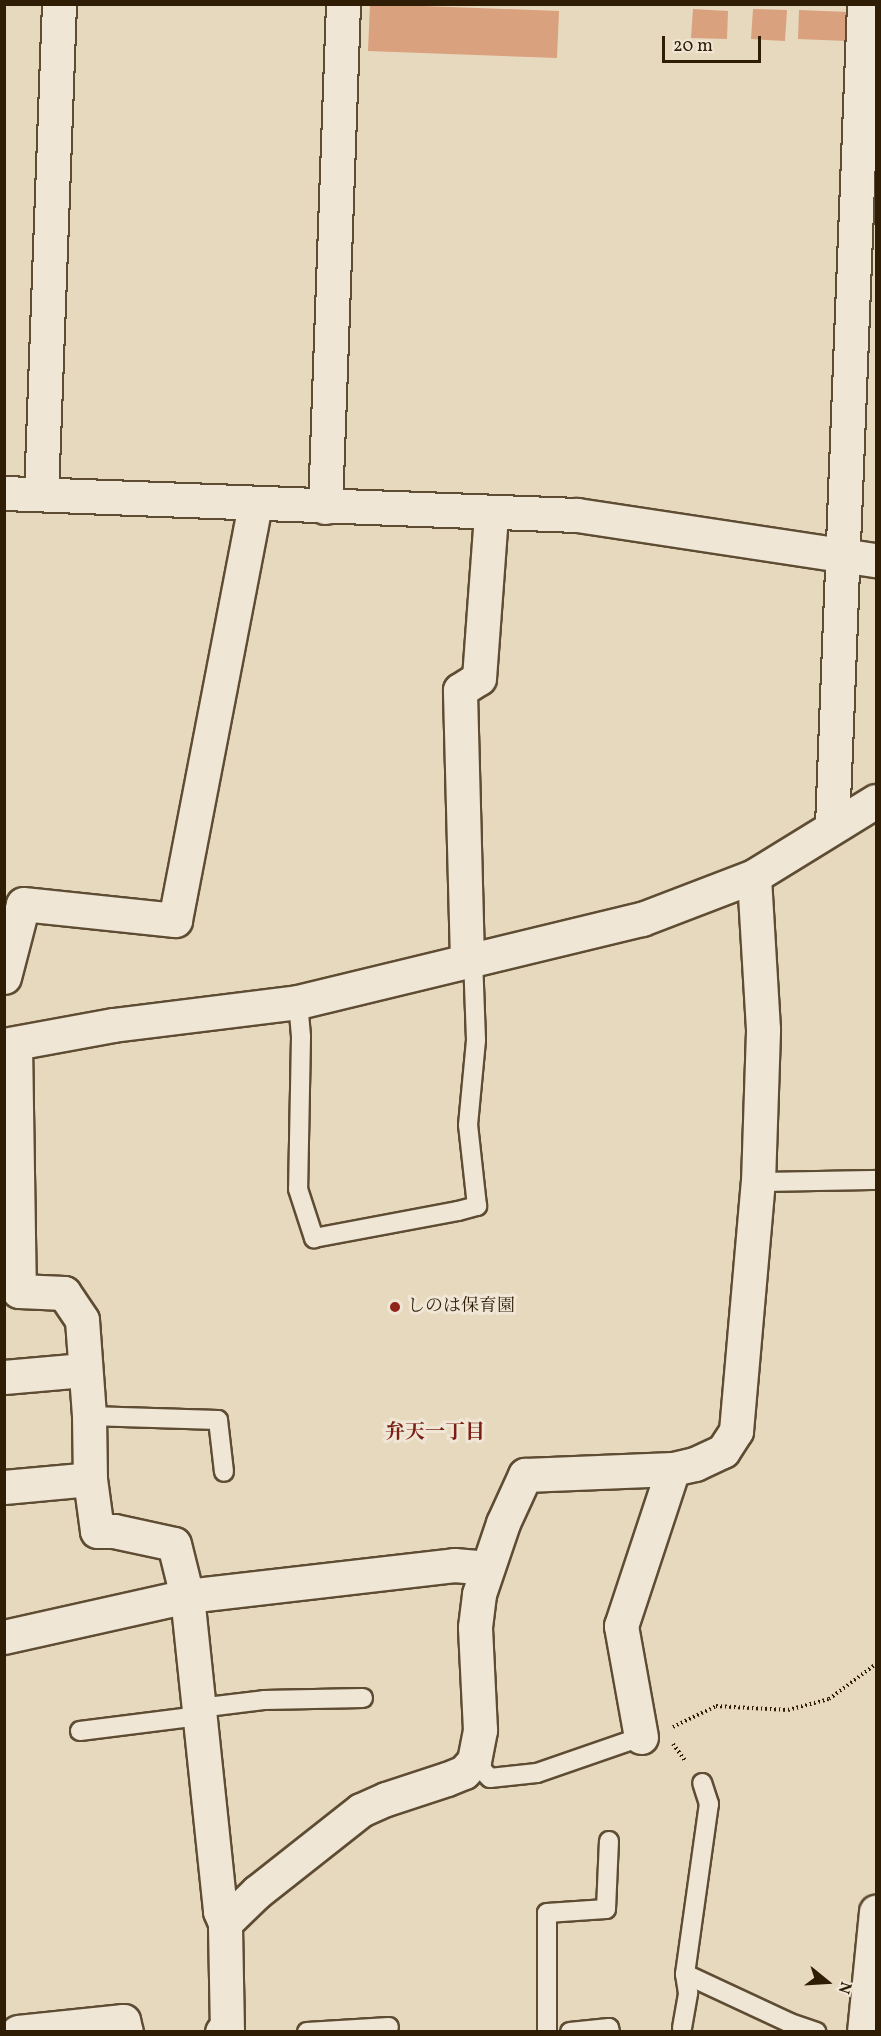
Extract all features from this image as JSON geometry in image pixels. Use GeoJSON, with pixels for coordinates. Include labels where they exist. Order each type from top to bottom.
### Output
{"type":"FeatureCollection","features":[{"type":"Feature","properties":{"kind":"street"},"geometry":{"type":"LineString","coordinates":[[41,494],[59,4]]}},
{"type":"Feature","properties":{"kind":"street"},"geometry":{"type":"LineString","coordinates":[[325,507],[344,4]]}},
{"type":"Feature","properties":{"kind":"street"},"geometry":{"type":"LineString","coordinates":[[832,826],[843,556],[865,314],[864,4]]}},
{"type":"Feature","properties":{"kind":"street"},"geometry":{"type":"LineString","coordinates":[[4,493],[577,515],[876,560]]}},
{"type":"Feature","properties":{"kind":"street"},"geometry":{"type":"LineString","coordinates":[[4,977],[23,904],[175,920],[255,504]]}},
{"type":"Feature","properties":{"kind":"street"},"geometry":{"type":"LineString","coordinates":[[470,959],[460,690],[479,678],[491,513]]}},
{"type":"Feature","properties":{"kind":"street"},"geometry":{"type":"LineString","coordinates":[[222,2031],[228,2031],[225,1923],[220,1911],[187,1596],[174,1544],[114,1531],[97,1531],[90,1479],[89,1416],[82,1320],[64,1293],[19,1292],[10,1045],[113,1025],[298,1002],[642,919],[754,876],[876,801]]}},
{"type":"Feature","properties":{"kind":"street"},"geometry":{"type":"LineString","coordinates":[[225,1923],[258,1892],[361,1810],[464,1772],[474,1761],[480,1730],[475,1627],[486,1568],[525,1475],[672,1469],[695,1464],[723,1450],[736,1431],[758,1182],[762,1029],[754,876]]}},
{"type":"Feature","properties":{"kind":"street"},"geometry":{"type":"LineString","coordinates":[[4,1377],[84,1370]]}},
{"type":"Feature","properties":{"kind":"street"},"geometry":{"type":"LineString","coordinates":[[652,1735],[621,1626],[672,1469]]}},
{"type":"Feature","properties":{"kind":"street"},"geometry":{"type":"LineString","coordinates":[[4,1487],[90,1479]]}},
{"type":"Feature","properties":{"kind":"street"},"geometry":{"type":"LineString","coordinates":[[4,1636],[187,1596],[454,1565],[486,1568]]}},
{"type":"Feature","properties":{"kind":"street"},"geometry":{"type":"LineString","coordinates":[[864,2031],[876,1912]]}},
{"type":"Feature","properties":{"kind":"street"},"geometry":{"type":"LineString","coordinates":[[18,2031],[123,2021],[126,2031]]}},
{"type":"Feature","properties":{"kind":"lane"},"geometry":{"type":"LineString","coordinates":[[298,1002],[302,1037],[298,1189],[314,1238],[468,1209],[477,1206],[468,1125],[476,1040],[470,959]]}},
{"type":"Feature","properties":{"kind":"lane"},"geometry":{"type":"LineString","coordinates":[[758,1182],[876,1180]]}},
{"type":"Feature","properties":{"kind":"lane"},"geometry":{"type":"LineString","coordinates":[[89,1416],[218,1420],[224,1472]]}},
{"type":"Feature","properties":{"kind":"lane"},"geometry":{"type":"LineString","coordinates":[[80,1731],[264,1700],[363,1698]]}},
{"type":"Feature","properties":{"kind":"lane"},"geometry":{"type":"LineString","coordinates":[[474,1761],[490,1778],[537,1773],[652,1735]]}},
{"type":"Feature","properties":{"kind":"lane"},"geometry":{"type":"LineString","coordinates":[[682,2028],[688,1993],[685,1974],[709,1804],[702,1783]]}},
{"type":"Feature","properties":{"kind":"lane"},"geometry":{"type":"LineString","coordinates":[[547,2031],[547,1913],[606,1909],[609,1841]]}},
{"type":"Feature","properties":{"kind":"lane"},"geometry":{"type":"LineString","coordinates":[[685,1974],[790,2023],[816,2031]]}},
{"type":"Feature","properties":{"kind":"lane"},"geometry":{"type":"LineString","coordinates":[[307,2031],[389,2027]]}},
{"type":"Feature","properties":{"kind":"lane"},"geometry":{"type":"LineString","coordinates":[[570,2031],[609,2028],[610,2031]]}},
{"type":"Feature","properties":{"kind":"path"},"geometry":{"type":"LineString","coordinates":[[702,1783],[652,1735],[716,1706],[788,1710],[829,1699],[876,1664]]}},
{"type":"Feature","properties":{"kind":"building"},"geometry":{"type":"Polygon","coordinates":[[[370,4],[559,11],[557,58],[368,51],[370,4]]]}},
{"type":"Feature","properties":{"kind":"building"},"geometry":{"type":"Polygon","coordinates":[[[693,9],[728,11],[727,39],[691,38],[693,9]]]}},
{"type":"Feature","properties":{"kind":"building"},"geometry":{"type":"Polygon","coordinates":[[[753,9],[787,10],[785,41],[751,39],[753,9]]]}},
{"type":"Feature","properties":{"kind":"building"},"geometry":{"type":"Polygon","coordinates":[[[799,10],[848,12],[847,41],[798,39],[799,10]]]}},
{"type":"Feature","properties":{"kind":"place","name":"しのは保育園"},"geometry":{"type":"Point","coordinates":[395,1307]}},
{"type":"Feature","properties":{"kind":"district","name":"弁天一丁目"},"geometry":{"type":"Point","coordinates":[435,1433]}}]}
